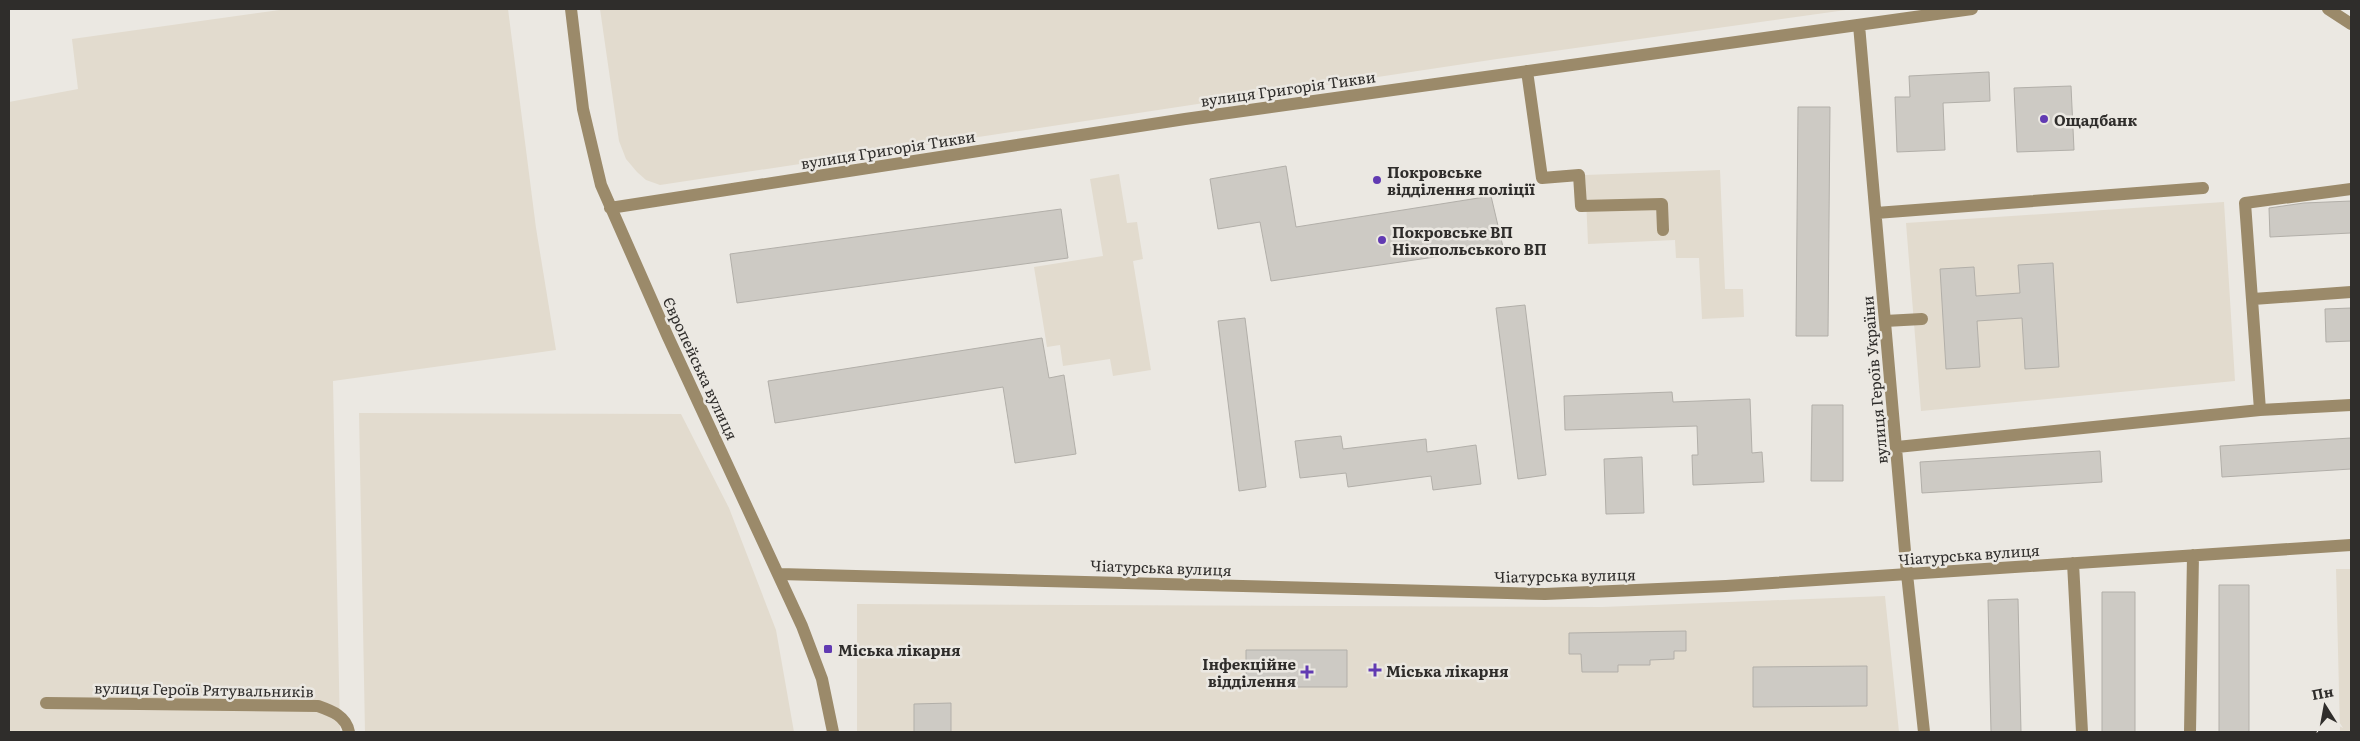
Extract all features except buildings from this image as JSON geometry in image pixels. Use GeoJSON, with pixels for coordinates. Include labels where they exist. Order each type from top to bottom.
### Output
{"type":"FeatureCollection","features":[{"type":"Feature","properties":{"kind":"street","name":"Європейська вулиця"},"geometry":{"type":"LineString","coordinates":[[571,9],[583,109],[595,163],[610,208],[802,626],[822,680],[833,732]]}},
{"type":"Feature","properties":{"kind":"street","name":"вулиця Григорія Тикви"},"geometry":{"type":"LineString","coordinates":[[610,208],[1185,119],[1972,9]]}},
{"type":"Feature","properties":{"kind":"street"},"geometry":{"type":"LineString","coordinates":[[2330,9],[2351,24]]}},
{"type":"Feature","properties":{"kind":"street","name":"вулиця Героїв України"},"geometry":{"type":"LineString","coordinates":[[1859,25],[1907,574],[1924,732]]}},
{"type":"Feature","properties":{"kind":"street"},"geometry":{"type":"LineString","coordinates":[[1527,71],[1542,178],[1578,175],[1580,206],[1662,204],[1663,230]]}},
{"type":"Feature","properties":{"kind":"street"},"geometry":{"type":"LineString","coordinates":[[1876,212],[2203,188]]}},
{"type":"Feature","properties":{"kind":"street"},"geometry":{"type":"LineString","coordinates":[[2260,410],[2245,203],[2351,189]]}},
{"type":"Feature","properties":{"kind":"street"},"geometry":{"type":"LineString","coordinates":[[2252,299],[2351,292]]}},
{"type":"Feature","properties":{"kind":"street"},"geometry":{"type":"LineString","coordinates":[[1885,321],[1922,319]]}},
{"type":"Feature","properties":{"kind":"street"},"geometry":{"type":"LineString","coordinates":[[1896,447],[2260,410],[2351,405]]}},
{"type":"Feature","properties":{"kind":"street","name":"Чіатурська вулиця"},"geometry":{"type":"LineString","coordinates":[[779,574],[1545,594],[1726,586],[2351,545]]}},
{"type":"Feature","properties":{"kind":"street"},"geometry":{"type":"LineString","coordinates":[[2190,732],[2193,555]]}},
{"type":"Feature","properties":{"kind":"street"},"geometry":{"type":"LineString","coordinates":[[2073,563],[2082,732]]}},
{"type":"Feature","properties":{"kind":"street","name":"вулиця Героїв Рятувальників"},"geometry":{"type":"LineString","coordinates":[[46,703],[318,706],[335,712],[347,725],[349,732]]}},
{"type":"Feature","properties":{"kind":"shaded area"},"geometry":{"type":"Polygon","coordinates":[[[287,9],[508,9],[536,228],[556,350],[333,381],[340,732],[9,732],[9,102],[78,89],[72,39],[287,9]]]}},
{"type":"Feature","properties":{"kind":"shaded area"},"geometry":{"type":"Polygon","coordinates":[[[600,9],[1853,9],[1497,59],[660,185],[646,180],[637,172],[626,159],[619,141],[600,9]]]}},
{"type":"Feature","properties":{"kind":"shaded area"},"geometry":{"type":"Polygon","coordinates":[[[1720,170],[1725,289],[1743,289],[1744,317],[1702,319],[1699,258],[1676,258],[1675,240],[1588,244],[1585,175],[1720,170]]]}},
{"type":"Feature","properties":{"kind":"shaded area"},"geometry":{"type":"Polygon","coordinates":[[[1119,174],[1127,223],[1137,222],[1143,259],[1133,261],[1151,370],[1113,376],[1110,359],[1063,366],[1060,345],[1047,347],[1034,267],[1103,256],[1090,179],[1119,174]]]}},
{"type":"Feature","properties":{"kind":"shaded area"},"geometry":{"type":"Polygon","coordinates":[[[2224,202],[2235,381],[1921,411],[1906,223],[2224,202]]]}},
{"type":"Feature","properties":{"kind":"shaded area"},"geometry":{"type":"Polygon","coordinates":[[[359,413],[681,414],[729,508],[776,630],[794,732],[365,732],[359,413]]]}},
{"type":"Feature","properties":{"kind":"shaded area"},"geometry":{"type":"Polygon","coordinates":[[[2336,569],[2351,569],[2351,732],[2340,732],[2336,569]]]}},
{"type":"Feature","properties":{"kind":"shaded area","name":"Мiська лiкарня"},"geometry":{"type":"Polygon","coordinates":[[[1885,596],[1899,732],[857,732],[857,604],[1602,607],[1885,596]]]}},
{"type":"Feature","properties":{"kind":"place","name":"Ощадбанк"},"geometry":{"type":"Point","coordinates":[2044,119]}},
{"type":"Feature","properties":{"kind":"place","name":"Покровське відділення поліції"},"geometry":{"type":"Point","coordinates":[1377,180]}},
{"type":"Feature","properties":{"kind":"place","name":"Покровське ВП Нікопольського ВП"},"geometry":{"type":"Point","coordinates":[1382,240]}},
{"type":"Feature","properties":{"kind":"place","name":"Міська лікарня"},"geometry":{"type":"Point","coordinates":[828,649]}},
{"type":"Feature","properties":{"kind":"place","name":"Мiська лiкарня"},"geometry":{"type":"Point","coordinates":[1375,670]}},
{"type":"Feature","properties":{"kind":"place","name":"Інфекційне відділення"},"geometry":{"type":"Point","coordinates":[1307,672]}}]}
